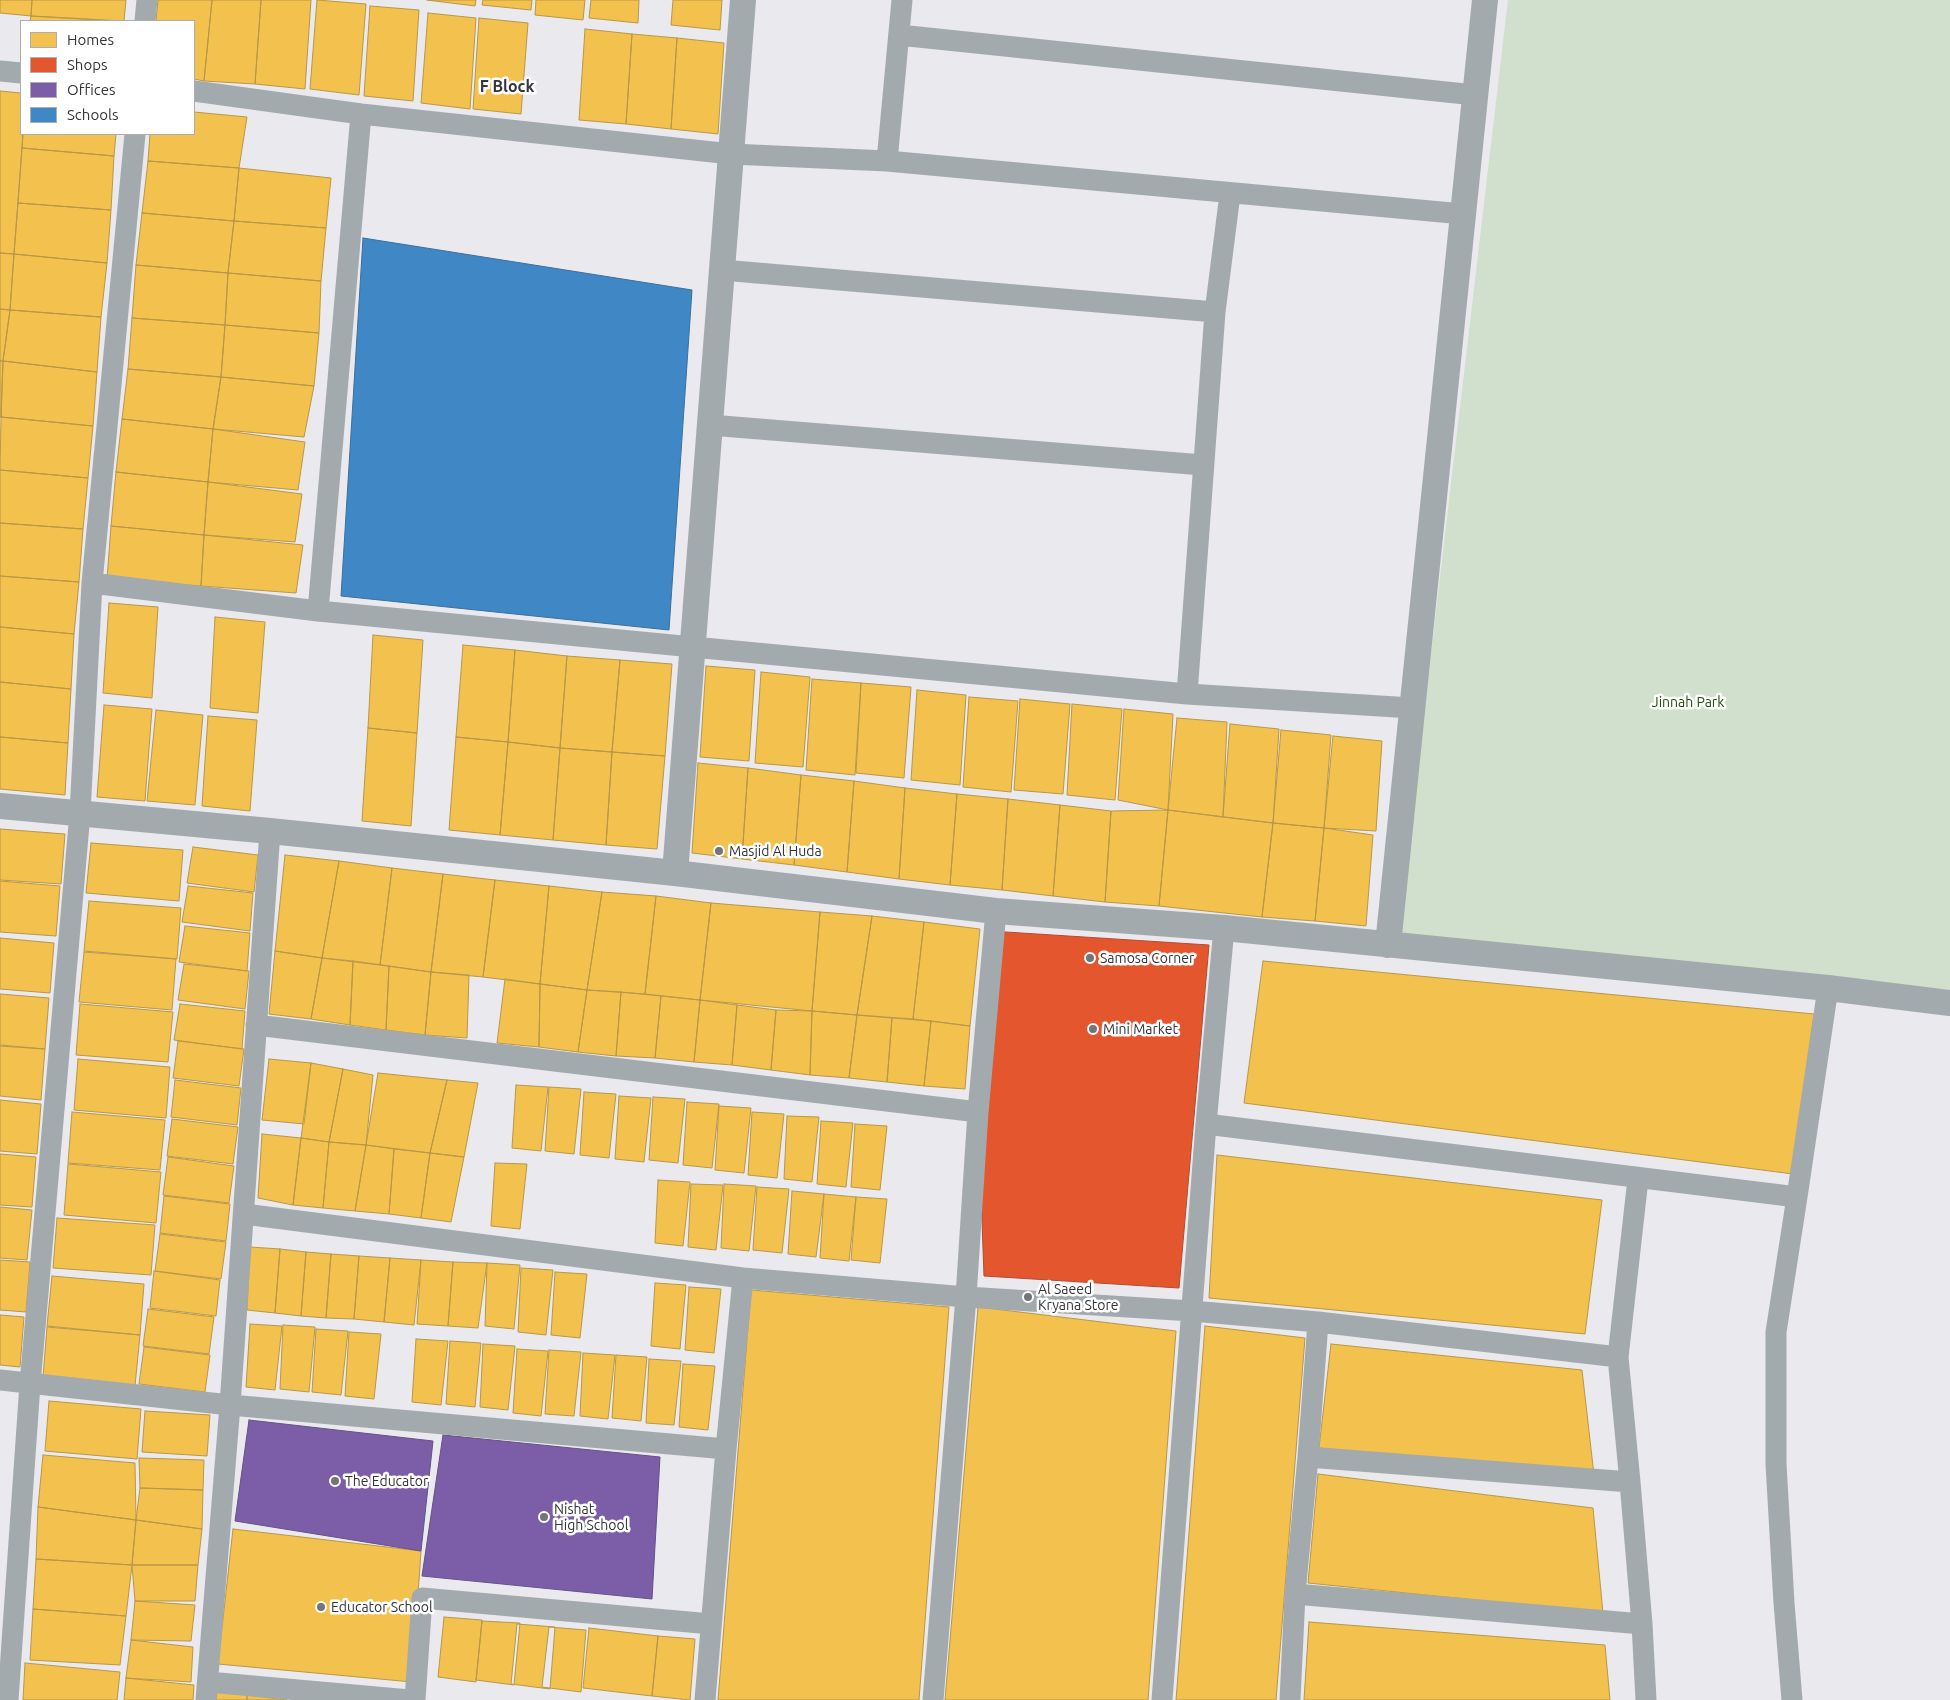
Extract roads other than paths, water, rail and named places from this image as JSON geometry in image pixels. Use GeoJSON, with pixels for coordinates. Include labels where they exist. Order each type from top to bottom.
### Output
{"type":"FeatureCollection","features":[{"type":"Feature","properties":{"kind":"street"},"geometry":{"type":"LineString","coordinates":[[145,20],[147,0]]}},
{"type":"Feature","properties":{"kind":"street"},"geometry":{"type":"LineString","coordinates":[[675,873],[743,0]]}},
{"type":"Feature","properties":{"kind":"street"},"geometry":{"type":"LineString","coordinates":[[887,162],[902,0]]}},
{"type":"Feature","properties":{"kind":"street"},"geometry":{"type":"LineString","coordinates":[[1388,945],[1485,0]]}},
{"type":"Feature","properties":{"kind":"street"},"geometry":{"type":"LineString","coordinates":[[899,35],[1475,95]]}},
{"type":"Feature","properties":{"kind":"street"},"geometry":{"type":"LineString","coordinates":[[0,71],[20,73]]}},
{"type":"Feature","properties":{"kind":"street"},"geometry":{"type":"LineString","coordinates":[[195,91],[361,114],[731,154],[887,162],[1463,214]]}},
{"type":"Feature","properties":{"kind":"street"},"geometry":{"type":"LineString","coordinates":[[318,611],[361,114]]}},
{"type":"Feature","properties":{"kind":"street"},"geometry":{"type":"LineString","coordinates":[[8,1700],[30,1384],[80,813],[92,583],[135,135]]}},
{"type":"Feature","properties":{"kind":"street"},"geometry":{"type":"LineString","coordinates":[[1187,694],[1215,312],[1230,194]]}},
{"type":"Feature","properties":{"kind":"street"},"geometry":{"type":"LineString","coordinates":[[722,270],[1215,312]]}},
{"type":"Feature","properties":{"kind":"street"},"geometry":{"type":"LineString","coordinates":[[710,425],[1204,465]]}},
{"type":"Feature","properties":{"kind":"street"},"geometry":{"type":"LineString","coordinates":[[92,583],[318,611],[1187,694],[1412,708]]}},
{"type":"Feature","properties":{"kind":"street"},"geometry":{"type":"LineString","coordinates":[[0,806],[270,831],[675,873],[996,911],[1224,928],[1828,988],[1950,1003]]}},
{"type":"Feature","properties":{"kind":"street"},"geometry":{"type":"LineString","coordinates":[[270,831],[244,1214],[207,1691],[410,1700]]}},
{"type":"Feature","properties":{"kind":"street"},"geometry":{"type":"LineString","coordinates":[[933,1700],[966,1297],[978,1112],[996,911]]}},
{"type":"Feature","properties":{"kind":"street"},"geometry":{"type":"LineString","coordinates":[[1162,1700],[1206,1124],[1224,928]]}},
{"type":"Feature","properties":{"kind":"street"},"geometry":{"type":"LineString","coordinates":[[1792,1700],[1776,1464],[1776,1342],[1828,988]]}},
{"type":"Feature","properties":{"kind":"street"},"geometry":{"type":"LineString","coordinates":[[256,1026],[978,1112]]}},
{"type":"Feature","properties":{"kind":"street"},"geometry":{"type":"LineString","coordinates":[[1206,1124],[1638,1179],[1797,1197]]}},
{"type":"Feature","properties":{"kind":"street"},"geometry":{"type":"LineString","coordinates":[[1638,1179],[1618,1357],[1642,1624],[1646,1700]]}},
{"type":"Feature","properties":{"kind":"street"},"geometry":{"type":"LineString","coordinates":[[244,1214],[743,1278],[966,1297],[1192,1311],[1318,1322],[1618,1357]]}},
{"type":"Feature","properties":{"kind":"street"},"geometry":{"type":"LineString","coordinates":[[705,1700],[726,1449],[743,1278]]}},
{"type":"Feature","properties":{"kind":"street"},"geometry":{"type":"LineString","coordinates":[[1290,1700],[1295,1594],[1318,1322]]}},
{"type":"Feature","properties":{"kind":"street"},"geometry":{"type":"LineString","coordinates":[[0,1380],[230,1405],[726,1449]]}},
{"type":"Feature","properties":{"kind":"street"},"geometry":{"type":"LineString","coordinates":[[1308,1457],[1630,1482]]}},
{"type":"Feature","properties":{"kind":"street"},"geometry":{"type":"LineString","coordinates":[[1295,1594],[1642,1624]]}},
{"type":"Feature","properties":{"kind":"street"},"geometry":{"type":"LineString","coordinates":[[416,1700],[422,1598],[712,1624]]}},
{"type":"Feature","properties":{"kind":"place","name":"Masjid Al Huda"},"geometry":{"type":"Point","coordinates":[719,851]}},
{"type":"Feature","properties":{"kind":"place","name":"Samosa Corner"},"geometry":{"type":"Point","coordinates":[1090,958]}},
{"type":"Feature","properties":{"kind":"place","name":"Mini Market"},"geometry":{"type":"Point","coordinates":[1093,1029]}},
{"type":"Feature","properties":{"kind":"place","name":"Al Saeed Kryana Store"},"geometry":{"type":"Point","coordinates":[1028,1297]}},
{"type":"Feature","properties":{"kind":"place","name":"The Educator"},"geometry":{"type":"Point","coordinates":[335,1481]}},
{"type":"Feature","properties":{"kind":"place","name":"Nishat High School"},"geometry":{"type":"Point","coordinates":[544,1517]}},
{"type":"Feature","properties":{"kind":"place","name":"Educator School"},"geometry":{"type":"Point","coordinates":[321,1607]}},
{"type":"Feature","properties":{"kind":"district","name":"F Block"},"geometry":{"type":"Point","coordinates":[507,87]}},
{"type":"Feature","properties":{"kind":"park label","name":"Jinnah Park"},"geometry":{"type":"Point","coordinates":[1688,702]}}]}
